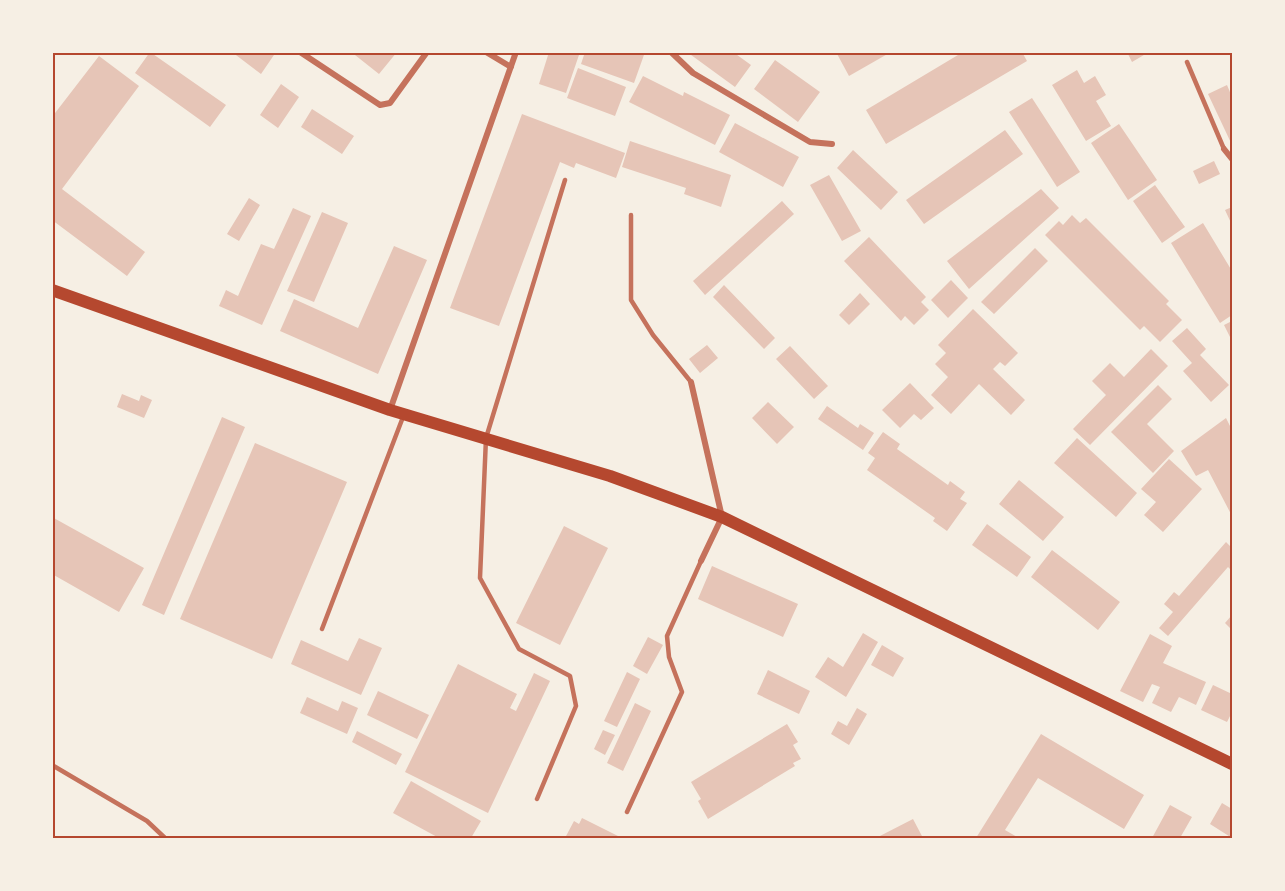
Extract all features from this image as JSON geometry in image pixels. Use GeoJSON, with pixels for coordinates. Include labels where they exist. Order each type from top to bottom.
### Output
{"type":"FeatureCollection","features":[{"type":"Feature","properties":{"kind":"main road"},"geometry":{"type":"LineString","coordinates":[[52,290],[390,410],[610,476],[722,517],[1233,764]]}},
{"type":"Feature","properties":{"kind":"street"},"geometry":{"type":"LineString","coordinates":[[300,52],[380,105],[390,103],[427,52]]}},
{"type":"Feature","properties":{"kind":"street"},"geometry":{"type":"LineString","coordinates":[[486,52],[511,68]]}},
{"type":"Feature","properties":{"kind":"street"},"geometry":{"type":"LineString","coordinates":[[390,410],[516,52]]}},
{"type":"Feature","properties":{"kind":"street"},"geometry":{"type":"LineString","coordinates":[[671,52],[693,73],[810,142],[832,144]]}},
{"type":"Feature","properties":{"kind":"street"},"geometry":{"type":"LineString","coordinates":[[1224,149],[1233,159]]}},
{"type":"Feature","properties":{"kind":"street"},"geometry":{"type":"LineString","coordinates":[[692,382],[722,517],[700,561]]}},
{"type":"Feature","properties":{"kind":"lane"},"geometry":{"type":"LineString","coordinates":[[1187,62],[1224,149]]}},
{"type":"Feature","properties":{"kind":"lane"},"geometry":{"type":"LineString","coordinates":[[537,799],[576,706],[570,676],[519,648],[480,578],[486,438],[565,180]]}},
{"type":"Feature","properties":{"kind":"lane"},"geometry":{"type":"LineString","coordinates":[[631,215],[631,300],[652,335],[692,382]]}},
{"type":"Feature","properties":{"kind":"lane"},"geometry":{"type":"LineString","coordinates":[[322,629],[404,414]]}},
{"type":"Feature","properties":{"kind":"lane"},"geometry":{"type":"LineString","coordinates":[[627,812],[682,692],[669,657],[667,636],[700,561]]}},
{"type":"Feature","properties":{"kind":"lane"},"geometry":{"type":"LineString","coordinates":[[52,765],[147,821],[165,838]]}},
{"type":"Feature","properties":{"kind":"building"},"geometry":{"type":"Polygon","coordinates":[[[150,52],[226,105],[210,127],[135,73],[150,52]]]}},
{"type":"Feature","properties":{"kind":"building"},"geometry":{"type":"Polygon","coordinates":[[[232,52],[276,52],[261,74],[232,52]]]}},
{"type":"Feature","properties":{"kind":"building"},"geometry":{"type":"Polygon","coordinates":[[[357,52],[397,52],[379,74],[355,55],[357,52]]]}},
{"type":"Feature","properties":{"kind":"building"},"geometry":{"type":"Polygon","coordinates":[[[549,52],[580,52],[566,93],[539,84],[549,52]]]}},
{"type":"Feature","properties":{"kind":"building"},"geometry":{"type":"Polygon","coordinates":[[[585,52],[645,52],[634,83],[581,64],[585,52]]]}},
{"type":"Feature","properties":{"kind":"building"},"geometry":{"type":"Polygon","coordinates":[[[687,52],[733,52],[751,65],[735,87],[687,52]]]}},
{"type":"Feature","properties":{"kind":"building"},"geometry":{"type":"Polygon","coordinates":[[[836,52],[891,52],[849,76],[836,52]]]}},
{"type":"Feature","properties":{"kind":"building"},"geometry":{"type":"Polygon","coordinates":[[[963,52],[1022,52],[1027,61],[886,144],[866,110],[963,52]]]}},
{"type":"Feature","properties":{"kind":"building"},"geometry":{"type":"Polygon","coordinates":[[[1127,52],[1149,52],[1132,62],[1127,52]]]}},
{"type":"Feature","properties":{"kind":"building"},"geometry":{"type":"Polygon","coordinates":[[[99,56],[139,86],[62,189],[145,252],[127,276],[52,220],[52,117],[99,56]]]}},
{"type":"Feature","properties":{"kind":"building"},"geometry":{"type":"Polygon","coordinates":[[[775,60],[820,92],[798,122],[754,89],[775,60]]]}},
{"type":"Feature","properties":{"kind":"building"},"geometry":{"type":"Polygon","coordinates":[[[578,68],[626,87],[615,116],[567,98],[578,68]]]}},
{"type":"Feature","properties":{"kind":"building"},"geometry":{"type":"Polygon","coordinates":[[[1077,70],[1084,83],[1095,76],[1106,95],[1096,101],[1111,126],[1086,141],[1052,85],[1077,70]]]}},
{"type":"Feature","properties":{"kind":"building"},"geometry":{"type":"Polygon","coordinates":[[[643,76],[683,96],[684,92],[730,115],[715,145],[629,102],[643,76]]]}},
{"type":"Feature","properties":{"kind":"building"},"geometry":{"type":"Polygon","coordinates":[[[281,84],[299,97],[278,128],[260,115],[281,84]]]}},
{"type":"Feature","properties":{"kind":"building"},"geometry":{"type":"Polygon","coordinates":[[[1227,85],[1232,97],[1232,145],[1208,94],[1227,85]]]}},
{"type":"Feature","properties":{"kind":"building"},"geometry":{"type":"Polygon","coordinates":[[[1032,98],[1080,172],[1057,187],[1009,112],[1032,98]]]}},
{"type":"Feature","properties":{"kind":"building"},"geometry":{"type":"Polygon","coordinates":[[[312,109],[354,136],[342,154],[301,127],[312,109]]]}},
{"type":"Feature","properties":{"kind":"building"},"geometry":{"type":"Polygon","coordinates":[[[522,114],[625,153],[616,178],[576,163],[574,168],[560,162],[499,326],[450,308],[522,114]]]}},
{"type":"Feature","properties":{"kind":"building"},"geometry":{"type":"Polygon","coordinates":[[[735,123],[799,157],[783,187],[719,152],[735,123]]]}},
{"type":"Feature","properties":{"kind":"building"},"geometry":{"type":"Polygon","coordinates":[[[1119,124],[1157,180],[1128,200],[1091,143],[1119,124]]]}},
{"type":"Feature","properties":{"kind":"building"},"geometry":{"type":"Polygon","coordinates":[[[1005,130],[1023,154],[924,224],[906,200],[1005,130]]]}},
{"type":"Feature","properties":{"kind":"building"},"geometry":{"type":"Polygon","coordinates":[[[630,141],[731,175],[721,207],[684,194],[686,188],[622,167],[630,141]]]}},
{"type":"Feature","properties":{"kind":"building"},"geometry":{"type":"Polygon","coordinates":[[[853,150],[898,192],[881,210],[837,168],[853,150]]]}},
{"type":"Feature","properties":{"kind":"building"},"geometry":{"type":"Polygon","coordinates":[[[1214,161],[1220,174],[1199,184],[1193,171],[1214,161]]]}},
{"type":"Feature","properties":{"kind":"building"},"geometry":{"type":"Polygon","coordinates":[[[829,175],[861,231],[842,241],[810,185],[829,175]]]}},
{"type":"Feature","properties":{"kind":"building"},"geometry":{"type":"Polygon","coordinates":[[[1155,185],[1185,227],[1162,243],[1133,201],[1155,185]]]}},
{"type":"Feature","properties":{"kind":"building"},"geometry":{"type":"Polygon","coordinates":[[[1041,189],[1059,208],[969,289],[947,261],[1041,189]]]}},
{"type":"Feature","properties":{"kind":"building"},"geometry":{"type":"Polygon","coordinates":[[[249,198],[260,205],[239,241],[227,234],[249,198]]]}},
{"type":"Feature","properties":{"kind":"building"},"geometry":{"type":"Polygon","coordinates":[[[782,201],[794,214],[705,295],[693,281],[782,201]]]}},
{"type":"Feature","properties":{"kind":"building"},"geometry":{"type":"Polygon","coordinates":[[[1232,207],[1232,225],[1225,210],[1232,207]]]}},
{"type":"Feature","properties":{"kind":"building"},"geometry":{"type":"Polygon","coordinates":[[[293,208],[311,216],[262,325],[219,306],[226,290],[238,296],[261,244],[274,249],[293,208]]]}},
{"type":"Feature","properties":{"kind":"building"},"geometry":{"type":"Polygon","coordinates":[[[322,212],[348,223],[314,302],[287,291],[322,212]]]}},
{"type":"Feature","properties":{"kind":"building"},"geometry":{"type":"Polygon","coordinates":[[[1072,215],[1080,223],[1086,218],[1169,301],[1166,304],[1182,320],[1160,342],[1144,326],[1140,330],[1045,235],[1059,221],[1063,225],[1072,215]]]}},
{"type":"Feature","properties":{"kind":"building"},"geometry":{"type":"Polygon","coordinates":[[[1203,223],[1232,271],[1232,315],[1220,323],[1171,243],[1203,223]]]}},
{"type":"Feature","properties":{"kind":"building"},"geometry":{"type":"Polygon","coordinates":[[[869,237],[926,297],[921,302],[929,310],[914,325],[905,316],[901,321],[844,261],[869,237]]]}},
{"type":"Feature","properties":{"kind":"building"},"geometry":{"type":"Polygon","coordinates":[[[394,246],[427,260],[378,374],[280,331],[294,299],[358,328],[394,246]]]}},
{"type":"Feature","properties":{"kind":"building"},"geometry":{"type":"Polygon","coordinates":[[[1035,248],[1048,261],[994,314],[981,302],[1035,248]]]}},
{"type":"Feature","properties":{"kind":"building"},"geometry":{"type":"Polygon","coordinates":[[[951,280],[968,298],[948,318],[931,300],[951,280]]]}},
{"type":"Feature","properties":{"kind":"building"},"geometry":{"type":"Polygon","coordinates":[[[724,285],[775,338],[764,349],[713,297],[724,285]]]}},
{"type":"Feature","properties":{"kind":"building"},"geometry":{"type":"Polygon","coordinates":[[[860,293],[870,304],[849,325],[839,315],[860,293]]]}},
{"type":"Feature","properties":{"kind":"building"},"geometry":{"type":"Polygon","coordinates":[[[973,309],[1018,353],[1005,366],[1000,362],[993,369],[1025,400],[1011,415],[979,384],[951,414],[931,395],[948,377],[935,364],[946,353],[938,345],[973,309]]]}},
{"type":"Feature","properties":{"kind":"building"},"geometry":{"type":"Polygon","coordinates":[[[1232,321],[1232,341],[1224,325],[1232,321]]]}},
{"type":"Feature","properties":{"kind":"building"},"geometry":{"type":"Polygon","coordinates":[[[1187,328],[1206,349],[1200,355],[1229,385],[1211,402],[1183,371],[1192,363],[1172,341],[1187,328]]]}},
{"type":"Feature","properties":{"kind":"building"},"geometry":{"type":"Polygon","coordinates":[[[707,345],[718,358],[700,373],[689,359],[707,345]]]}},
{"type":"Feature","properties":{"kind":"building"},"geometry":{"type":"Polygon","coordinates":[[[790,346],[828,386],[814,399],[776,359],[790,346]]]}},
{"type":"Feature","properties":{"kind":"building"},"geometry":{"type":"Polygon","coordinates":[[[1151,349],[1168,366],[1090,445],[1073,429],[1106,395],[1092,381],[1110,363],[1124,377],[1151,349]]]}},
{"type":"Feature","properties":{"kind":"building"},"geometry":{"type":"Polygon","coordinates":[[[910,383],[934,408],[921,420],[914,414],[900,428],[882,410],[910,383]]]}},
{"type":"Feature","properties":{"kind":"building"},"geometry":{"type":"Polygon","coordinates":[[[1158,385],[1172,399],[1147,424],[1174,451],[1153,473],[1111,432],[1158,385]]]}},
{"type":"Feature","properties":{"kind":"building"},"geometry":{"type":"Polygon","coordinates":[[[122,394],[139,401],[141,395],[152,400],[144,418],[117,407],[122,394]]]}},
{"type":"Feature","properties":{"kind":"building"},"geometry":{"type":"Polygon","coordinates":[[[768,402],[794,427],[777,444],[752,418],[768,402]]]}},
{"type":"Feature","properties":{"kind":"building"},"geometry":{"type":"Polygon","coordinates":[[[827,406],[858,428],[860,424],[874,433],[863,450],[818,419],[827,406]]]}},
{"type":"Feature","properties":{"kind":"building"},"geometry":{"type":"Polygon","coordinates":[[[222,417],[245,427],[164,615],[142,605],[222,417]]]}},
{"type":"Feature","properties":{"kind":"building"},"geometry":{"type":"Polygon","coordinates":[[[1226,418],[1232,430],[1232,516],[1208,470],[1196,476],[1181,451],[1226,418]]]}},
{"type":"Feature","properties":{"kind":"building"},"geometry":{"type":"Polygon","coordinates":[[[883,432],[900,444],[897,449],[948,485],[950,481],[965,492],[960,499],[967,503],[947,531],[933,521],[935,518],[867,470],[875,458],[868,453],[883,432]]]}},
{"type":"Feature","properties":{"kind":"building"},"geometry":{"type":"Polygon","coordinates":[[[1077,438],[1137,493],[1116,517],[1054,463],[1077,438]]]}},
{"type":"Feature","properties":{"kind":"building"},"geometry":{"type":"Polygon","coordinates":[[[255,443],[347,482],[272,659],[180,619],[255,443]]]}},
{"type":"Feature","properties":{"kind":"building"},"geometry":{"type":"Polygon","coordinates":[[[1169,459],[1202,489],[1163,532],[1144,515],[1156,502],[1141,489],[1169,459]]]}},
{"type":"Feature","properties":{"kind":"building"},"geometry":{"type":"Polygon","coordinates":[[[1019,480],[1064,517],[1043,541],[999,504],[1019,480]]]}},
{"type":"Feature","properties":{"kind":"building"},"geometry":{"type":"Polygon","coordinates":[[[52,517],[144,568],[119,612],[52,574],[52,517]]]}},
{"type":"Feature","properties":{"kind":"building"},"geometry":{"type":"Polygon","coordinates":[[[987,524],[1031,557],[1017,577],[972,545],[987,524]]]}},
{"type":"Feature","properties":{"kind":"building"},"geometry":{"type":"Polygon","coordinates":[[[564,526],[608,548],[560,645],[516,623],[564,526]]]}},
{"type":"Feature","properties":{"kind":"building"},"geometry":{"type":"Polygon","coordinates":[[[1226,542],[1232,548],[1232,571],[1228,567],[1168,636],[1159,628],[1173,612],[1164,604],[1174,592],[1179,596],[1226,542]]]}},
{"type":"Feature","properties":{"kind":"building"},"geometry":{"type":"Polygon","coordinates":[[[1052,550],[1120,602],[1098,630],[1031,577],[1052,550]]]}},
{"type":"Feature","properties":{"kind":"building"},"geometry":{"type":"Polygon","coordinates":[[[712,566],[798,604],[783,637],[698,599],[712,566]]]}},
{"type":"Feature","properties":{"kind":"building"},"geometry":{"type":"Polygon","coordinates":[[[1232,615],[1232,630],[1225,623],[1232,615]]]}},
{"type":"Feature","properties":{"kind":"building"},"geometry":{"type":"Polygon","coordinates":[[[863,633],[878,642],[846,697],[815,677],[828,657],[843,667],[863,633]]]}},
{"type":"Feature","properties":{"kind":"building"},"geometry":{"type":"Polygon","coordinates":[[[1150,634],[1172,646],[1163,663],[1206,682],[1196,705],[1179,697],[1171,712],[1152,703],[1160,687],[1152,684],[1143,702],[1120,691],[1150,634]]]}},
{"type":"Feature","properties":{"kind":"building"},"geometry":{"type":"Polygon","coordinates":[[[648,637],[663,645],[647,674],[633,666],[648,637]]]}},
{"type":"Feature","properties":{"kind":"building"},"geometry":{"type":"Polygon","coordinates":[[[359,638],[382,648],[361,695],[291,664],[301,640],[348,661],[359,638]]]}},
{"type":"Feature","properties":{"kind":"building"},"geometry":{"type":"Polygon","coordinates":[[[882,645],[904,658],[893,677],[871,665],[882,645]]]}},
{"type":"Feature","properties":{"kind":"building"},"geometry":{"type":"Polygon","coordinates":[[[458,664],[517,694],[510,708],[516,711],[534,673],[550,681],[488,813],[405,772],[458,664]]]}},
{"type":"Feature","properties":{"kind":"building"},"geometry":{"type":"Polygon","coordinates":[[[768,670],[810,691],[799,714],[757,694],[768,670]]]}},
{"type":"Feature","properties":{"kind":"building"},"geometry":{"type":"Polygon","coordinates":[[[627,672],[640,679],[617,727],[604,721],[627,672]]]}},
{"type":"Feature","properties":{"kind":"building"},"geometry":{"type":"Polygon","coordinates":[[[1213,685],[1232,694],[1232,712],[1227,722],[1201,710],[1213,685]]]}},
{"type":"Feature","properties":{"kind":"building"},"geometry":{"type":"Polygon","coordinates":[[[378,691],[429,715],[417,739],[367,715],[378,691]]]}},
{"type":"Feature","properties":{"kind":"building"},"geometry":{"type":"Polygon","coordinates":[[[307,697],[338,711],[342,701],[358,708],[347,734],[300,713],[307,697]]]}},
{"type":"Feature","properties":{"kind":"building"},"geometry":{"type":"Polygon","coordinates":[[[635,703],[651,711],[623,771],[607,763],[635,703]]]}},
{"type":"Feature","properties":{"kind":"building"},"geometry":{"type":"Polygon","coordinates":[[[857,708],[867,714],[849,745],[831,734],[838,721],[847,726],[857,708]]]}},
{"type":"Feature","properties":{"kind":"building"},"geometry":{"type":"Polygon","coordinates":[[[787,724],[798,742],[793,745],[801,759],[793,763],[795,766],[708,819],[698,801],[701,799],[691,782],[787,724]]]}},
{"type":"Feature","properties":{"kind":"building"},"geometry":{"type":"Polygon","coordinates":[[[603,730],[615,735],[605,755],[594,749],[603,730]]]}},
{"type":"Feature","properties":{"kind":"building"},"geometry":{"type":"Polygon","coordinates":[[[357,731],[402,754],[396,765],[352,742],[357,731]]]}},
{"type":"Feature","properties":{"kind":"building"},"geometry":{"type":"Polygon","coordinates":[[[1041,734],[1144,795],[1124,829],[1038,778],[1005,830],[1019,838],[976,838],[1041,734]]]}},
{"type":"Feature","properties":{"kind":"building"},"geometry":{"type":"Polygon","coordinates":[[[411,781],[481,821],[471,838],[439,838],[393,813],[411,781]]]}},
{"type":"Feature","properties":{"kind":"building"},"geometry":{"type":"Polygon","coordinates":[[[1222,803],[1232,809],[1232,838],[1210,824],[1222,803]]]}},
{"type":"Feature","properties":{"kind":"building"},"geometry":{"type":"Polygon","coordinates":[[[1170,805],[1192,817],[1180,838],[1152,838],[1170,805]]]}},
{"type":"Feature","properties":{"kind":"building"},"geometry":{"type":"Polygon","coordinates":[[[582,818],[622,838],[565,838],[574,821],[579,824],[582,818]]]}},
{"type":"Feature","properties":{"kind":"building"},"geometry":{"type":"Polygon","coordinates":[[[913,819],[923,838],[876,838],[913,819]]]}}]}
